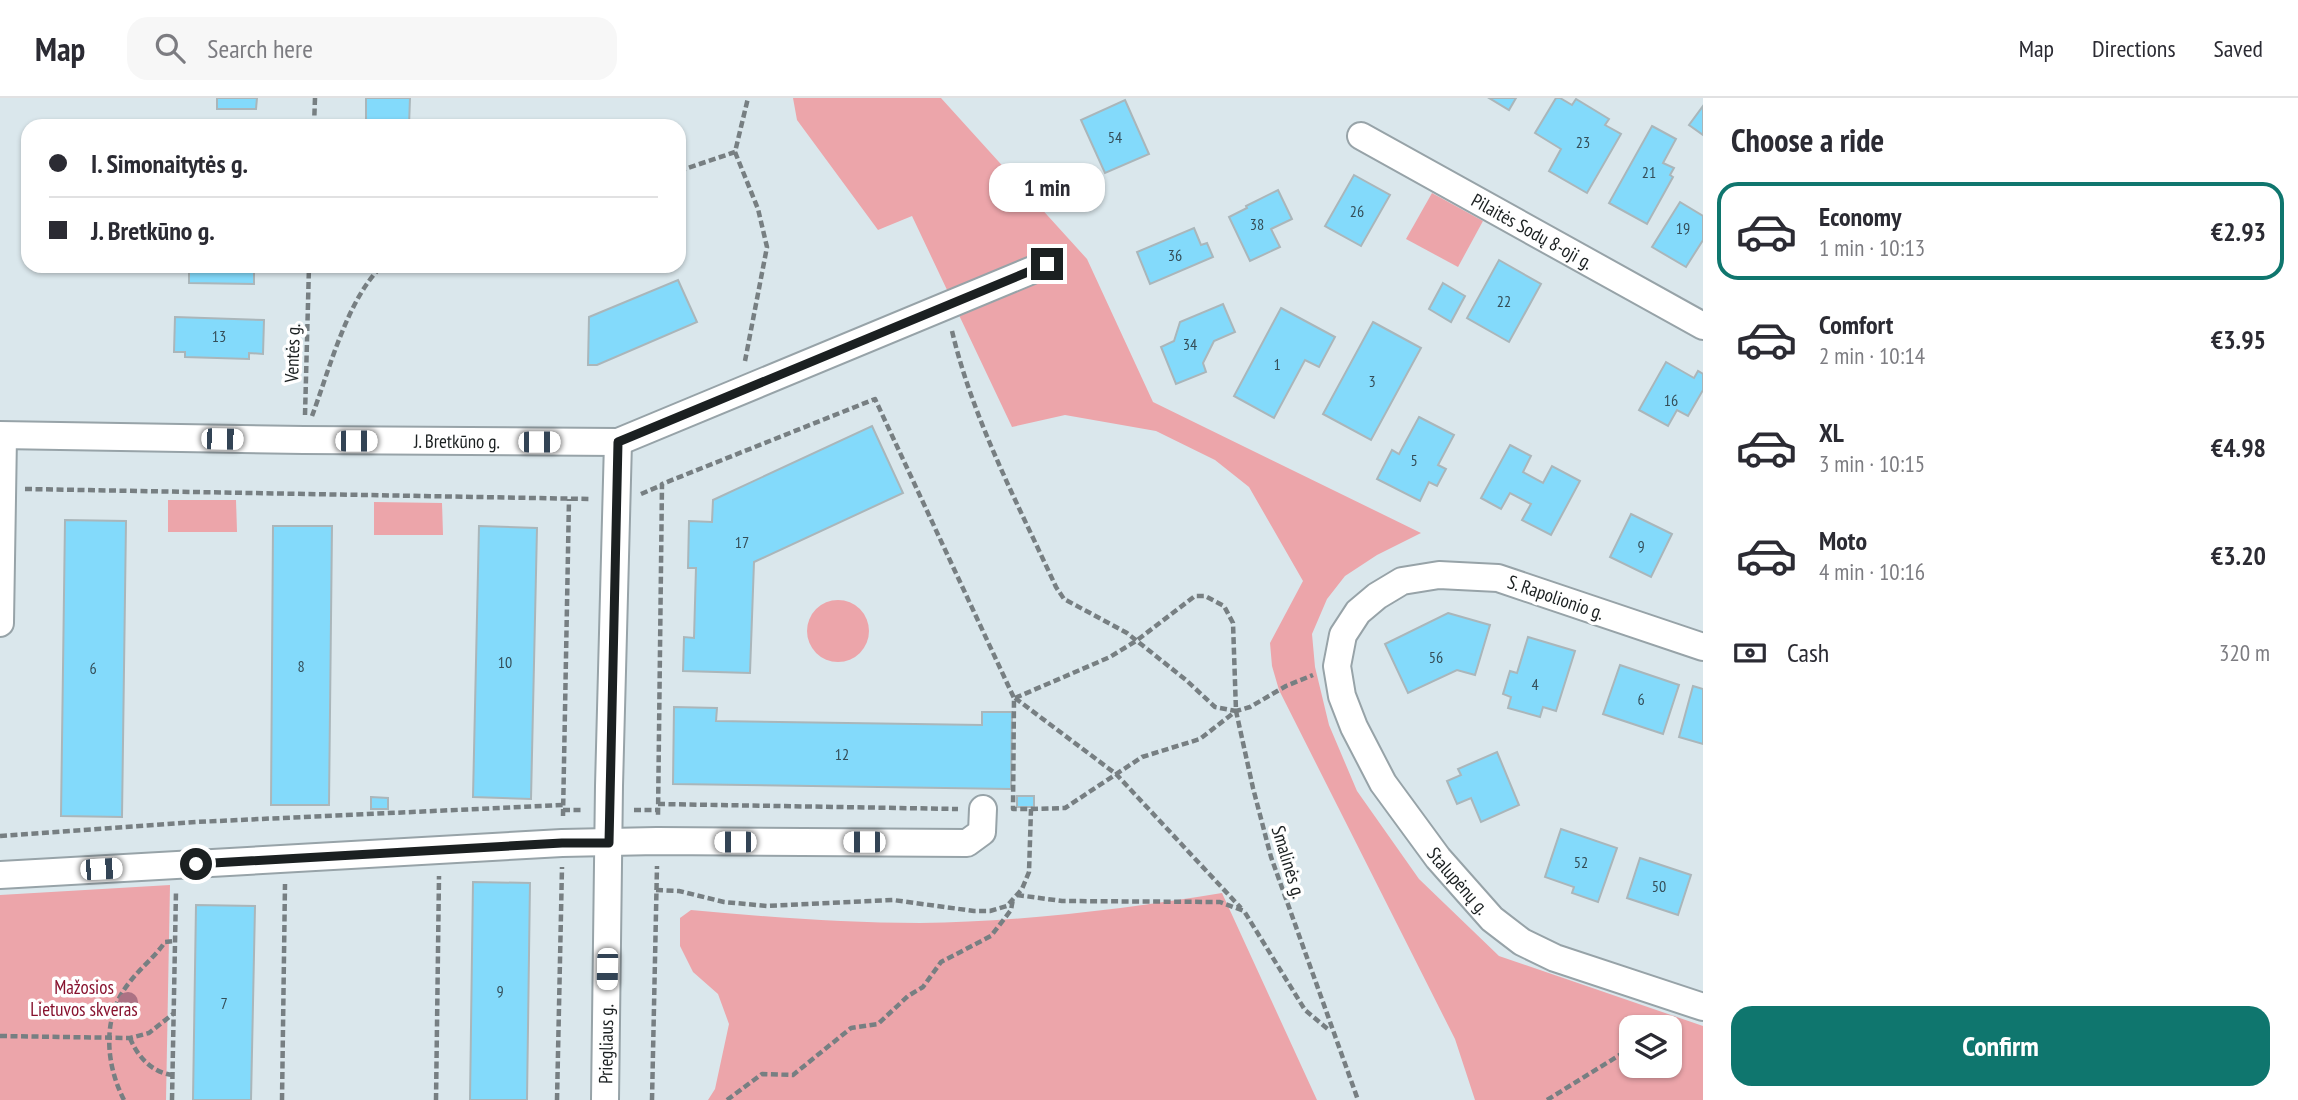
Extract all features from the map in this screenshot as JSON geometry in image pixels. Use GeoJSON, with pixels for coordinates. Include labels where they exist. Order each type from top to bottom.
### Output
{"type":"FeatureCollection","features":[{"type":"Feature","properties":{"kind":"street","name":"Pilaitės Sodų 8-oji g."},"geometry":{"type":"LineString","coordinates":[[1362,136],[1703,326]]}},
{"type":"Feature","properties":{"kind":"street","name":"J. Bretkūno g."},"geometry":{"type":"LineString","coordinates":[[2,435],[618,442],[1047,264]]}},
{"type":"Feature","properties":{"kind":"street"},"geometry":{"type":"LineString","coordinates":[[0,623],[2,435]]}},
{"type":"Feature","properties":{"kind":"street","name":"Priegliaus g."},"geometry":{"type":"LineString","coordinates":[[605,1100],[618,442]]}},
{"type":"Feature","properties":{"kind":"street","name":"S. Rapolionio g."},"geometry":{"type":"LineString","coordinates":[[1343,635],[1358,611],[1377,596],[1402,581],[1439,575],[1498,578],[1703,647]]}},
{"type":"Feature","properties":{"kind":"street","name":"Stalupėnų g."},"geometry":{"type":"LineString","coordinates":[[1343,635],[1337,666],[1342,696],[1354,727],[1383,783],[1438,858],[1492,919],[1522,942],[1555,958],[1703,1007]]}},
{"type":"Feature","properties":{"kind":"street"},"geometry":{"type":"LineString","coordinates":[[0,875],[562,843],[967,843],[982,832],[983,809]]}},
{"type":"Feature","properties":{"kind":"path"},"geometry":{"type":"LineString","coordinates":[[314,119],[315,98]]}},
{"type":"Feature","properties":{"kind":"path"},"geometry":{"type":"LineString","coordinates":[[739,392],[767,247],[758,209],[735,152],[748,98]]}},
{"type":"Feature","properties":{"kind":"path"},"geometry":{"type":"LineString","coordinates":[[686,169],[735,152]]}},
{"type":"Feature","properties":{"kind":"path","name":"Ventės g."},"geometry":{"type":"LineString","coordinates":[[304,440],[309,273]]}},
{"type":"Feature","properties":{"kind":"path"},"geometry":{"type":"LineString","coordinates":[[304,440],[351,311],[375,273]]}},
{"type":"Feature","properties":{"kind":"path"},"geometry":{"type":"LineString","coordinates":[[946,306],[959,359],[988,436],[1056,587],[1064,599],[1119,628],[1182,677],[1215,707],[1236,711]]}},
{"type":"Feature","properties":{"kind":"path"},"geometry":{"type":"LineString","coordinates":[[3,489],[617,499],[641,494],[875,399],[1006,679]]}},
{"type":"Feature","properties":{"kind":"path"},"geometry":{"type":"LineString","coordinates":[[652,1100],[662,484]]}},
{"type":"Feature","properties":{"kind":"path"},"geometry":{"type":"LineString","coordinates":[[557,1100],[569,499]]}},
{"type":"Feature","properties":{"kind":"path","name":"Smalinės g."},"geometry":{"type":"LineString","coordinates":[[1136,641],[1195,596],[1205,596],[1224,606],[1233,623],[1236,711],[1271,857],[1358,1100]]}},
{"type":"Feature","properties":{"kind":"path"},"geometry":{"type":"LineString","coordinates":[[1136,641],[1110,657],[1014,698],[1116,775],[1244,911],[1304,1010],[1332,1031]]}},
{"type":"Feature","properties":{"kind":"path"},"geometry":{"type":"LineString","coordinates":[[1031,809],[1065,808],[1142,757],[1200,738],[1236,711],[1250,707],[1286,686],[1337,666]]}},
{"type":"Feature","properties":{"kind":"path"},"geometry":{"type":"LineString","coordinates":[[0,836],[196,822],[563,804]]}},
{"type":"Feature","properties":{"kind":"path"},"geometry":{"type":"LineString","coordinates":[[658,804],[1013,809]]}},
{"type":"Feature","properties":{"kind":"path"},"geometry":{"type":"LineString","coordinates":[[436,1100],[440,850]]}},
{"type":"Feature","properties":{"kind":"path"},"geometry":{"type":"LineString","coordinates":[[282,1100],[285,859]]}},
{"type":"Feature","properties":{"kind":"path"},"geometry":{"type":"LineString","coordinates":[[172,1100],[176,865]]}},
{"type":"Feature","properties":{"kind":"path"},"geometry":{"type":"LineString","coordinates":[[727,1100],[762,1074],[793,1075],[850,1028],[878,1024],[908,996],[923,987],[941,962],[991,936],[1011,910],[1015,897],[1062,901],[1220,902],[1244,911]]}},
{"type":"Feature","properties":{"kind":"path"},"geometry":{"type":"LineString","coordinates":[[124,1100],[112,1070],[109,1037],[113,1012],[127,985],[165,942],[175,941]]}},
{"type":"Feature","properties":{"kind":"path"},"geometry":{"type":"LineString","coordinates":[[0,1036],[130,1038],[149,1033],[174,1013]]}},
{"type":"Feature","properties":{"kind":"path"},"geometry":{"type":"LineString","coordinates":[[130,1038],[135,1051],[150,1065],[164,1074],[173,1075]]}},
{"type":"Feature","properties":{"kind":"path"},"geometry":{"type":"LineString","coordinates":[[1547,1100],[1619,1055]]}},
{"type":"Feature","properties":{"kind":"green space"},"geometry":{"type":"Polygon","coordinates":[[[793,98],[941,98],[1087,259],[1153,402],[1421,533],[1377,555],[1345,576],[1327,599],[1312,634],[1315,667],[1329,725],[1357,791],[1419,879],[1499,956],[1671,1015],[1619,1015],[1619,1078],[1682,1078],[1682,1019],[1703,1026],[1703,1100],[1475,1100],[1455,1039],[1279,690],[1272,666],[1270,643],[1303,581],[1249,487],[1215,460],[1156,431],[1065,415],[1012,427],[912,216],[878,230],[797,120],[793,98]]]}},
{"type":"Feature","properties":{"kind":"green space"},"geometry":{"type":"Polygon","coordinates":[[[1432,193],[1483,221],[1458,267],[1406,239],[1432,193]]]}},
{"type":"Feature","properties":{"kind":"green space"},"geometry":{"type":"Polygon","coordinates":[[[168,500],[236,500],[237,532],[168,532],[168,500]]]}},
{"type":"Feature","properties":{"kind":"green space"},"geometry":{"type":"Polygon","coordinates":[[[374,502],[442,503],[443,535],[374,535],[374,502]]]}},
{"type":"Feature","properties":{"kind":"green space"},"geometry":{"type":"Polygon","coordinates":[[[838,600],[860,609],[869,631],[860,653],[838,662],[816,653],[807,631],[816,609],[838,600]]]}},
{"type":"Feature","properties":{"kind":"green space","name":"Mažosios Lietuvos skveras"},"geometry":{"type":"Polygon","coordinates":[[[170,885],[166,1100],[0,1100],[0,895],[170,885]]]}},
{"type":"Feature","properties":{"kind":"green space"},"geometry":{"type":"Polygon","coordinates":[[[1222,893],[1317,1100],[708,1100],[715,1089],[729,1024],[718,994],[693,972],[680,946],[680,918],[691,910],[834,921],[957,922],[1072,914],[1222,893]]]}},
{"type":"Feature","properties":{"kind":"building"},"geometry":{"type":"Polygon","coordinates":[[[217,98],[257,98],[256,109],[217,109],[217,98]]]}},
{"type":"Feature","properties":{"kind":"building"},"geometry":{"type":"Polygon","coordinates":[[[366,98],[410,98],[409,119],[366,119],[366,98]]]}},
{"type":"Feature","properties":{"kind":"building"},"geometry":{"type":"Polygon","coordinates":[[[1489,98],[1516,98],[1509,110],[1489,98]]]}},
{"type":"Feature","properties":{"kind":"building"},"geometry":{"type":"Polygon","coordinates":[[[1556,98],[1572,105],[1576,99],[1609,119],[1605,125],[1621,134],[1587,193],[1549,171],[1561,149],[1535,133],[1556,98]]]}},
{"type":"Feature","properties":{"kind":"building"},"geometry":{"type":"Polygon","coordinates":[[[1125,100],[1149,154],[1105,173],[1081,120],[1125,100]]]}},
{"type":"Feature","properties":{"kind":"building"},"geometry":{"type":"Polygon","coordinates":[[[1703,106],[1703,135],[1689,125],[1703,106]]]}},
{"type":"Feature","properties":{"kind":"building"},"geometry":{"type":"Polygon","coordinates":[[[1652,126],[1676,139],[1663,163],[1674,168],[1670,175],[1673,177],[1647,224],[1609,203],[1652,126]]]}},
{"type":"Feature","properties":{"kind":"building"},"geometry":{"type":"Polygon","coordinates":[[[1354,175],[1390,195],[1361,246],[1325,226],[1354,175]]]}},
{"type":"Feature","properties":{"kind":"building"},"geometry":{"type":"Polygon","coordinates":[[[1278,190],[1292,219],[1271,229],[1280,247],[1250,261],[1229,217],[1278,190]]]}},
{"type":"Feature","properties":{"kind":"building"},"geometry":{"type":"Polygon","coordinates":[[[1680,202],[1703,216],[1703,240],[1686,267],[1652,247],[1680,202]]]}},
{"type":"Feature","properties":{"kind":"building"},"geometry":{"type":"Polygon","coordinates":[[[1194,228],[1201,245],[1207,243],[1213,257],[1150,284],[1137,252],[1194,228]]]}},
{"type":"Feature","properties":{"kind":"building"},"geometry":{"type":"Polygon","coordinates":[[[1499,260],[1541,284],[1509,342],[1467,318],[1499,260]]]}},
{"type":"Feature","properties":{"kind":"building"},"geometry":{"type":"Polygon","coordinates":[[[189,273],[254,273],[254,284],[189,283],[189,273]]]}},
{"type":"Feature","properties":{"kind":"building"},"geometry":{"type":"Polygon","coordinates":[[[678,280],[697,322],[597,365],[588,365],[589,317],[678,280]]]}},
{"type":"Feature","properties":{"kind":"building"},"geometry":{"type":"Polygon","coordinates":[[[1443,283],[1465,296],[1451,322],[1429,309],[1443,283]]]}},
{"type":"Feature","properties":{"kind":"building"},"geometry":{"type":"Polygon","coordinates":[[[1223,304],[1235,332],[1214,341],[1203,363],[1206,372],[1176,384],[1161,347],[1174,341],[1180,322],[1223,304]]]}},
{"type":"Feature","properties":{"kind":"building"},"geometry":{"type":"Polygon","coordinates":[[[1281,308],[1335,337],[1319,367],[1305,360],[1274,418],[1234,396],[1281,308]]]}},
{"type":"Feature","properties":{"kind":"building"},"geometry":{"type":"Polygon","coordinates":[[[175,317],[264,320],[263,354],[249,353],[249,359],[185,357],[185,352],[174,352],[175,317]]]}},
{"type":"Feature","properties":{"kind":"building"},"geometry":{"type":"Polygon","coordinates":[[[1373,322],[1421,348],[1371,440],[1323,414],[1373,322]]]}},
{"type":"Feature","properties":{"kind":"building"},"geometry":{"type":"Polygon","coordinates":[[[1666,362],[1694,378],[1698,371],[1703,374],[1703,390],[1688,416],[1677,410],[1668,426],[1639,410],[1666,362]]]}},
{"type":"Feature","properties":{"kind":"building"},"geometry":{"type":"Polygon","coordinates":[[[1419,417],[1454,435],[1438,465],[1446,469],[1437,486],[1429,482],[1420,501],[1377,479],[1392,450],[1399,454],[1419,417]]]}},
{"type":"Feature","properties":{"kind":"building"},"geometry":{"type":"Polygon","coordinates":[[[872,426],[903,493],[754,562],[750,673],[683,671],[684,637],[694,638],[696,568],[688,568],[689,521],[712,522],[713,500],[872,426]]]}},
{"type":"Feature","properties":{"kind":"building"},"geometry":{"type":"Polygon","coordinates":[[[1510,445],[1531,456],[1523,472],[1543,483],[1552,466],[1580,481],[1551,535],[1522,520],[1531,504],[1510,493],[1501,509],[1481,498],[1510,445]]]}},
{"type":"Feature","properties":{"kind":"building"},"geometry":{"type":"Polygon","coordinates":[[[1631,514],[1672,534],[1651,577],[1610,557],[1631,514]]]}},
{"type":"Feature","properties":{"kind":"building"},"geometry":{"type":"Polygon","coordinates":[[[65,520],[126,521],[122,817],[61,816],[65,520]]]}},
{"type":"Feature","properties":{"kind":"building"},"geometry":{"type":"Polygon","coordinates":[[[273,526],[332,526],[329,805],[271,805],[273,526]]]}},
{"type":"Feature","properties":{"kind":"building"},"geometry":{"type":"Polygon","coordinates":[[[479,526],[537,528],[531,799],[473,797],[479,526]]]}},
{"type":"Feature","properties":{"kind":"building"},"geometry":{"type":"Polygon","coordinates":[[[1448,613],[1490,625],[1475,675],[1457,670],[1408,693],[1385,644],[1448,613]]]}},
{"type":"Feature","properties":{"kind":"building"},"geometry":{"type":"Polygon","coordinates":[[[1528,637],[1575,651],[1556,711],[1543,707],[1540,717],[1508,708],[1511,697],[1503,694],[1510,671],[1517,673],[1528,637]]]}},
{"type":"Feature","properties":{"kind":"building"},"geometry":{"type":"Polygon","coordinates":[[[1620,665],[1679,685],[1663,734],[1603,714],[1620,665]]]}},
{"type":"Feature","properties":{"kind":"building"},"geometry":{"type":"Polygon","coordinates":[[[1693,686],[1703,689],[1703,744],[1679,737],[1693,686]]]}},
{"type":"Feature","properties":{"kind":"building"},"geometry":{"type":"Polygon","coordinates":[[[674,707],[717,708],[716,721],[982,725],[982,712],[1012,712],[1011,789],[673,784],[674,707]]]}},
{"type":"Feature","properties":{"kind":"building"},"geometry":{"type":"Polygon","coordinates":[[[1497,752],[1519,805],[1481,822],[1471,798],[1457,804],[1447,781],[1461,775],[1458,769],[1497,752]]]}},
{"type":"Feature","properties":{"kind":"building"},"geometry":{"type":"Polygon","coordinates":[[[1017,796],[1034,796],[1034,807],[1017,807],[1017,796]]]}},
{"type":"Feature","properties":{"kind":"building"},"geometry":{"type":"Polygon","coordinates":[[[371,797],[388,798],[388,809],[371,809],[371,797]]]}},
{"type":"Feature","properties":{"kind":"building"},"geometry":{"type":"Polygon","coordinates":[[[1561,829],[1617,848],[1598,902],[1572,893],[1574,887],[1545,877],[1561,829]]]}},
{"type":"Feature","properties":{"kind":"building"},"geometry":{"type":"Polygon","coordinates":[[[1640,858],[1691,875],[1678,915],[1627,898],[1640,858]]]}},
{"type":"Feature","properties":{"kind":"building"},"geometry":{"type":"Polygon","coordinates":[[[473,882],[530,883],[527,1100],[470,1100],[473,882]]]}},
{"type":"Feature","properties":{"kind":"building"},"geometry":{"type":"Polygon","coordinates":[[[196,905],[255,906],[251,1100],[193,1100],[196,905]]]}},
{"type":"Feature","properties":{"kind":"route"},"geometry":{"type":"LineString","coordinates":[[196,864],[562,843],[609,843],[618,442],[1047,264]]}}]}
